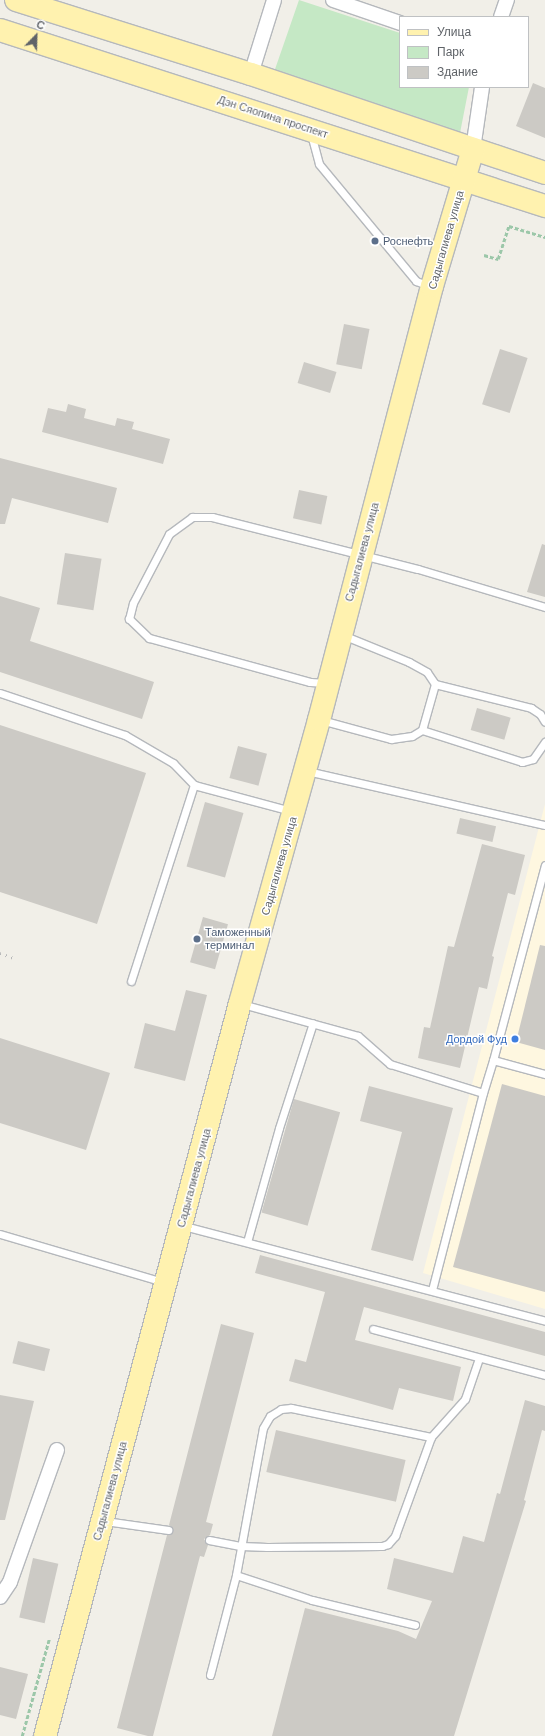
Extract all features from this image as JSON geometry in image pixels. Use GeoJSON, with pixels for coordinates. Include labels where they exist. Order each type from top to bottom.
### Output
{"type":"FeatureCollection","features":[{"type":"Feature","properties":{"kind":"main road"},"geometry":{"type":"LineString","coordinates":[[16,0],[252,74],[545,173]]}},
{"type":"Feature","properties":{"kind":"main road","name":"Дэн Сяопина проспект"},"geometry":{"type":"LineString","coordinates":[[0,30],[309,128],[545,206]]}},
{"type":"Feature","properties":{"kind":"main road","name":"Садыгалиева улица"},"geometry":{"type":"LineString","coordinates":[[45,1736],[167,1283],[240,1003],[319,720],[340,634],[432,286],[473,149]]}},
{"type":"Feature","properties":{"kind":"street"},"geometry":{"type":"LineString","coordinates":[[252,74],[274,0]]}},
{"type":"Feature","properties":{"kind":"street"},"geometry":{"type":"LineString","coordinates":[[333,0],[399,23]]}},
{"type":"Feature","properties":{"kind":"street"},"geometry":{"type":"LineString","coordinates":[[501,16],[507,0]]}},
{"type":"Feature","properties":{"kind":"street","name":"Садыгалиева улица"},"geometry":{"type":"LineString","coordinates":[[473,149],[482,88]]}},
{"type":"Feature","properties":{"kind":"street"},"geometry":{"type":"LineString","coordinates":[[0,1597],[12,1575],[57,1450]]}},
{"type":"Feature","properties":{"kind":"lane"},"geometry":{"type":"LineString","coordinates":[[309,128],[319,164],[416,281],[432,286]]}},
{"type":"Feature","properties":{"kind":"lane"},"geometry":{"type":"LineString","coordinates":[[328,683],[310,682],[149,638],[130,619],[133,603],[169,534],[192,517],[212,517],[361,555],[545,607]]}},
{"type":"Feature","properties":{"kind":"lane"},"geometry":{"type":"LineString","coordinates":[[340,634],[409,662],[427,672],[435,684],[531,708],[540,714],[545,722]]}},
{"type":"Feature","properties":{"kind":"lane"},"geometry":{"type":"LineString","coordinates":[[319,720],[391,738],[412,736],[422,730],[435,684]]}},
{"type":"Feature","properties":{"kind":"lane"},"geometry":{"type":"LineString","coordinates":[[0,693],[125,735],[173,763],[194,784],[294,812]]}},
{"type":"Feature","properties":{"kind":"lane"},"geometry":{"type":"LineString","coordinates":[[422,730],[522,762],[533,759],[545,742]]}},
{"type":"Feature","properties":{"kind":"lane"},"geometry":{"type":"LineString","coordinates":[[304,770],[545,825]]}},
{"type":"Feature","properties":{"kind":"lane"},"geometry":{"type":"LineString","coordinates":[[131,982],[194,784]]}},
{"type":"Feature","properties":{"kind":"lane"},"geometry":{"type":"LineString","coordinates":[[432,1290],[545,865]]}},
{"type":"Feature","properties":{"kind":"lane"},"geometry":{"type":"LineString","coordinates":[[240,1003],[313,1022],[358,1036],[395,1066],[484,1093]]}},
{"type":"Feature","properties":{"kind":"lane"},"geometry":{"type":"LineString","coordinates":[[247,1242],[279,1128],[313,1022]]}},
{"type":"Feature","properties":{"kind":"lane"},"geometry":{"type":"LineString","coordinates":[[493,1060],[545,1074]]}},
{"type":"Feature","properties":{"kind":"lane"},"geometry":{"type":"LineString","coordinates":[[181,1225],[545,1321]]}},
{"type":"Feature","properties":{"kind":"lane"},"geometry":{"type":"LineString","coordinates":[[0,1234],[167,1283]]}},
{"type":"Feature","properties":{"kind":"lane"},"geometry":{"type":"LineString","coordinates":[[373,1329],[545,1375]]}},
{"type":"Feature","properties":{"kind":"lane"},"geometry":{"type":"LineString","coordinates":[[209,1540],[242,1546],[386,1546],[395,1536],[432,1437],[464,1399],[479,1358]]}},
{"type":"Feature","properties":{"kind":"lane"},"geometry":{"type":"LineString","coordinates":[[210,1675],[236,1575],[263,1428],[270,1416],[281,1409],[291,1408],[432,1437]]}},
{"type":"Feature","properties":{"kind":"lane"},"geometry":{"type":"LineString","coordinates":[[102,1520],[168,1530]]}},
{"type":"Feature","properties":{"kind":"lane"},"geometry":{"type":"LineString","coordinates":[[236,1575],[312,1600],[416,1625]]}},
{"type":"Feature","properties":{"kind":"path"},"geometry":{"type":"LineString","coordinates":[[484,254],[498,259],[509,226],[545,237]]}},
{"type":"Feature","properties":{"kind":"shaded area","name":"Дордой Фуд"},"geometry":{"type":"Polygon","coordinates":[[[545,804],[545,1309],[423,1273],[545,804]]]}},
{"type":"Feature","properties":{"kind":"green space"},"geometry":{"type":"Polygon","coordinates":[[[299,0],[399,33],[399,88],[469,88],[460,133],[273,75],[299,0]]]}},
{"type":"Feature","properties":{"kind":"building"},"geometry":{"type":"Polygon","coordinates":[[[533,83],[545,88],[545,138],[516,126],[533,83]]]}},
{"type":"Feature","properties":{"kind":"building"},"geometry":{"type":"Polygon","coordinates":[[[344,324],[370,329],[362,369],[336,364],[344,324]]]}},
{"type":"Feature","properties":{"kind":"building"},"geometry":{"type":"Polygon","coordinates":[[[500,349],[528,358],[510,413],[482,404],[500,349]]]}},
{"type":"Feature","properties":{"kind":"building"},"geometry":{"type":"Polygon","coordinates":[[[304,362],[337,372],[330,393],[298,383],[304,362]]]}},
{"type":"Feature","properties":{"kind":"building"},"geometry":{"type":"Polygon","coordinates":[[[68,404],[86,409],[84,418],[115,426],[117,418],[134,422],[132,429],[170,439],[163,464],[42,432],[48,408],[66,412],[68,404]]]}},
{"type":"Feature","properties":{"kind":"building"},"geometry":{"type":"Polygon","coordinates":[[[0,458],[117,488],[108,523],[12,498],[5,524],[0,524],[0,458]]]}},
{"type":"Feature","properties":{"kind":"building"},"geometry":{"type":"Polygon","coordinates":[[[299,490],[327,496],[321,524],[293,518],[299,490]]]}},
{"type":"Feature","properties":{"kind":"building"},"geometry":{"type":"Polygon","coordinates":[[[542,544],[545,545],[545,597],[527,592],[542,544]]]}},
{"type":"Feature","properties":{"kind":"building"},"geometry":{"type":"Polygon","coordinates":[[[65,553],[102,559],[93,610],[57,604],[65,553]]]}},
{"type":"Feature","properties":{"kind":"building"},"geometry":{"type":"Polygon","coordinates":[[[0,596],[40,608],[30,641],[154,682],[142,719],[0,672],[0,596]]]}},
{"type":"Feature","properties":{"kind":"building"},"geometry":{"type":"Polygon","coordinates":[[[477,708],[511,718],[504,740],[471,730],[477,708]]]}},
{"type":"Feature","properties":{"kind":"building"},"geometry":{"type":"Polygon","coordinates":[[[0,725],[146,773],[97,924],[0,892],[0,725]]]}},
{"type":"Feature","properties":{"kind":"building"},"geometry":{"type":"Polygon","coordinates":[[[238,746],[267,754],[258,786],[229,778],[238,746]]]}},
{"type":"Feature","properties":{"kind":"building"},"geometry":{"type":"Polygon","coordinates":[[[205,802],[243,813],[225,877],[187,866],[205,802]]]}},
{"type":"Feature","properties":{"kind":"building"},"geometry":{"type":"Polygon","coordinates":[[[460,818],[496,826],[492,842],[456,834],[460,818]]]}},
{"type":"Feature","properties":{"kind":"building"},"geometry":{"type":"Polygon","coordinates":[[[482,844],[525,855],[515,895],[508,893],[492,956],[494,957],[487,989],[479,987],[460,1068],[418,1058],[424,1027],[430,1028],[448,946],[454,947],[482,844]]]}},
{"type":"Feature","properties":{"kind":"building"},"geometry":{"type":"Polygon","coordinates":[[[203,917],[228,924],[215,969],[190,962],[203,917]]]}},
{"type":"Feature","properties":{"kind":"building"},"geometry":{"type":"Polygon","coordinates":[[[540,945],[545,946],[545,1050],[516,1042],[540,945]]]}},
{"type":"Feature","properties":{"kind":"building"},"geometry":{"type":"Polygon","coordinates":[[[186,990],[207,995],[185,1081],[134,1068],[145,1023],[175,1031],[186,990]]]}},
{"type":"Feature","properties":{"kind":"building"},"geometry":{"type":"Polygon","coordinates":[[[0,1038],[110,1073],[86,1150],[0,1123],[0,1038]]]}},
{"type":"Feature","properties":{"kind":"building"},"geometry":{"type":"Polygon","coordinates":[[[502,1084],[545,1096],[545,1292],[453,1267],[502,1084]]]}},
{"type":"Feature","properties":{"kind":"building"},"geometry":{"type":"Polygon","coordinates":[[[369,1086],[453,1108],[413,1261],[371,1250],[402,1132],[360,1121],[369,1086]]]}},
{"type":"Feature","properties":{"kind":"building"},"geometry":{"type":"Polygon","coordinates":[[[294,1099],[340,1112],[308,1226],[261,1212],[294,1099]]]}},
{"type":"Feature","properties":{"kind":"building"},"geometry":{"type":"Polygon","coordinates":[[[260,1255],[545,1332],[545,1356],[364,1307],[355,1340],[461,1367],[453,1401],[399,1388],[393,1410],[289,1381],[295,1359],[306,1362],[325,1292],[255,1273],[260,1255]]]}},
{"type":"Feature","properties":{"kind":"building"},"geometry":{"type":"Polygon","coordinates":[[[221,1324],[254,1333],[206,1522],[213,1524],[210,1535],[204,1539],[208,1545],[204,1557],[200,1556],[153,1736],[148,1736],[117,1728],[167,1535],[173,1531],[169,1525],[221,1324]]]}},
{"type":"Feature","properties":{"kind":"building"},"geometry":{"type":"Polygon","coordinates":[[[18,1341],[50,1349],[44,1371],[12,1363],[18,1341]]]}},
{"type":"Feature","properties":{"kind":"building"},"geometry":{"type":"Polygon","coordinates":[[[0,1395],[34,1401],[5,1520],[0,1520],[0,1395]]]}},
{"type":"Feature","properties":{"kind":"building"},"geometry":{"type":"Polygon","coordinates":[[[525,1400],[545,1406],[545,1431],[542,1430],[524,1500],[526,1501],[454,1736],[272,1736],[305,1608],[398,1631],[416,1639],[432,1601],[387,1589],[394,1558],[453,1573],[463,1536],[484,1542],[497,1493],[500,1494],[525,1400]]]}},
{"type":"Feature","properties":{"kind":"building"},"geometry":{"type":"Polygon","coordinates":[[[276,1430],[406,1460],[396,1502],[266,1472],[276,1430]]]}},
{"type":"Feature","properties":{"kind":"building"},"geometry":{"type":"Polygon","coordinates":[[[33,1558],[58,1564],[45,1623],[19,1617],[33,1558]]]}},
{"type":"Feature","properties":{"kind":"building"},"geometry":{"type":"Polygon","coordinates":[[[0,1667],[28,1674],[16,1719],[0,1715],[0,1667]]]}},
{"type":"Feature","properties":{"kind":"railway"},"geometry":{"type":"LineString","coordinates":[[0,953],[14,958]]}},
{"type":"Feature","properties":{"kind":"place","name":"Роснефть"},"geometry":{"type":"Point","coordinates":[375,241]}},
{"type":"Feature","properties":{"kind":"place","name":"Таможенный терминал"},"geometry":{"type":"Point","coordinates":[197,939]}},
{"type":"Feature","properties":{"kind":"place","name":"Дордой Фуд"},"geometry":{"type":"Point","coordinates":[515,1039]}}]}
